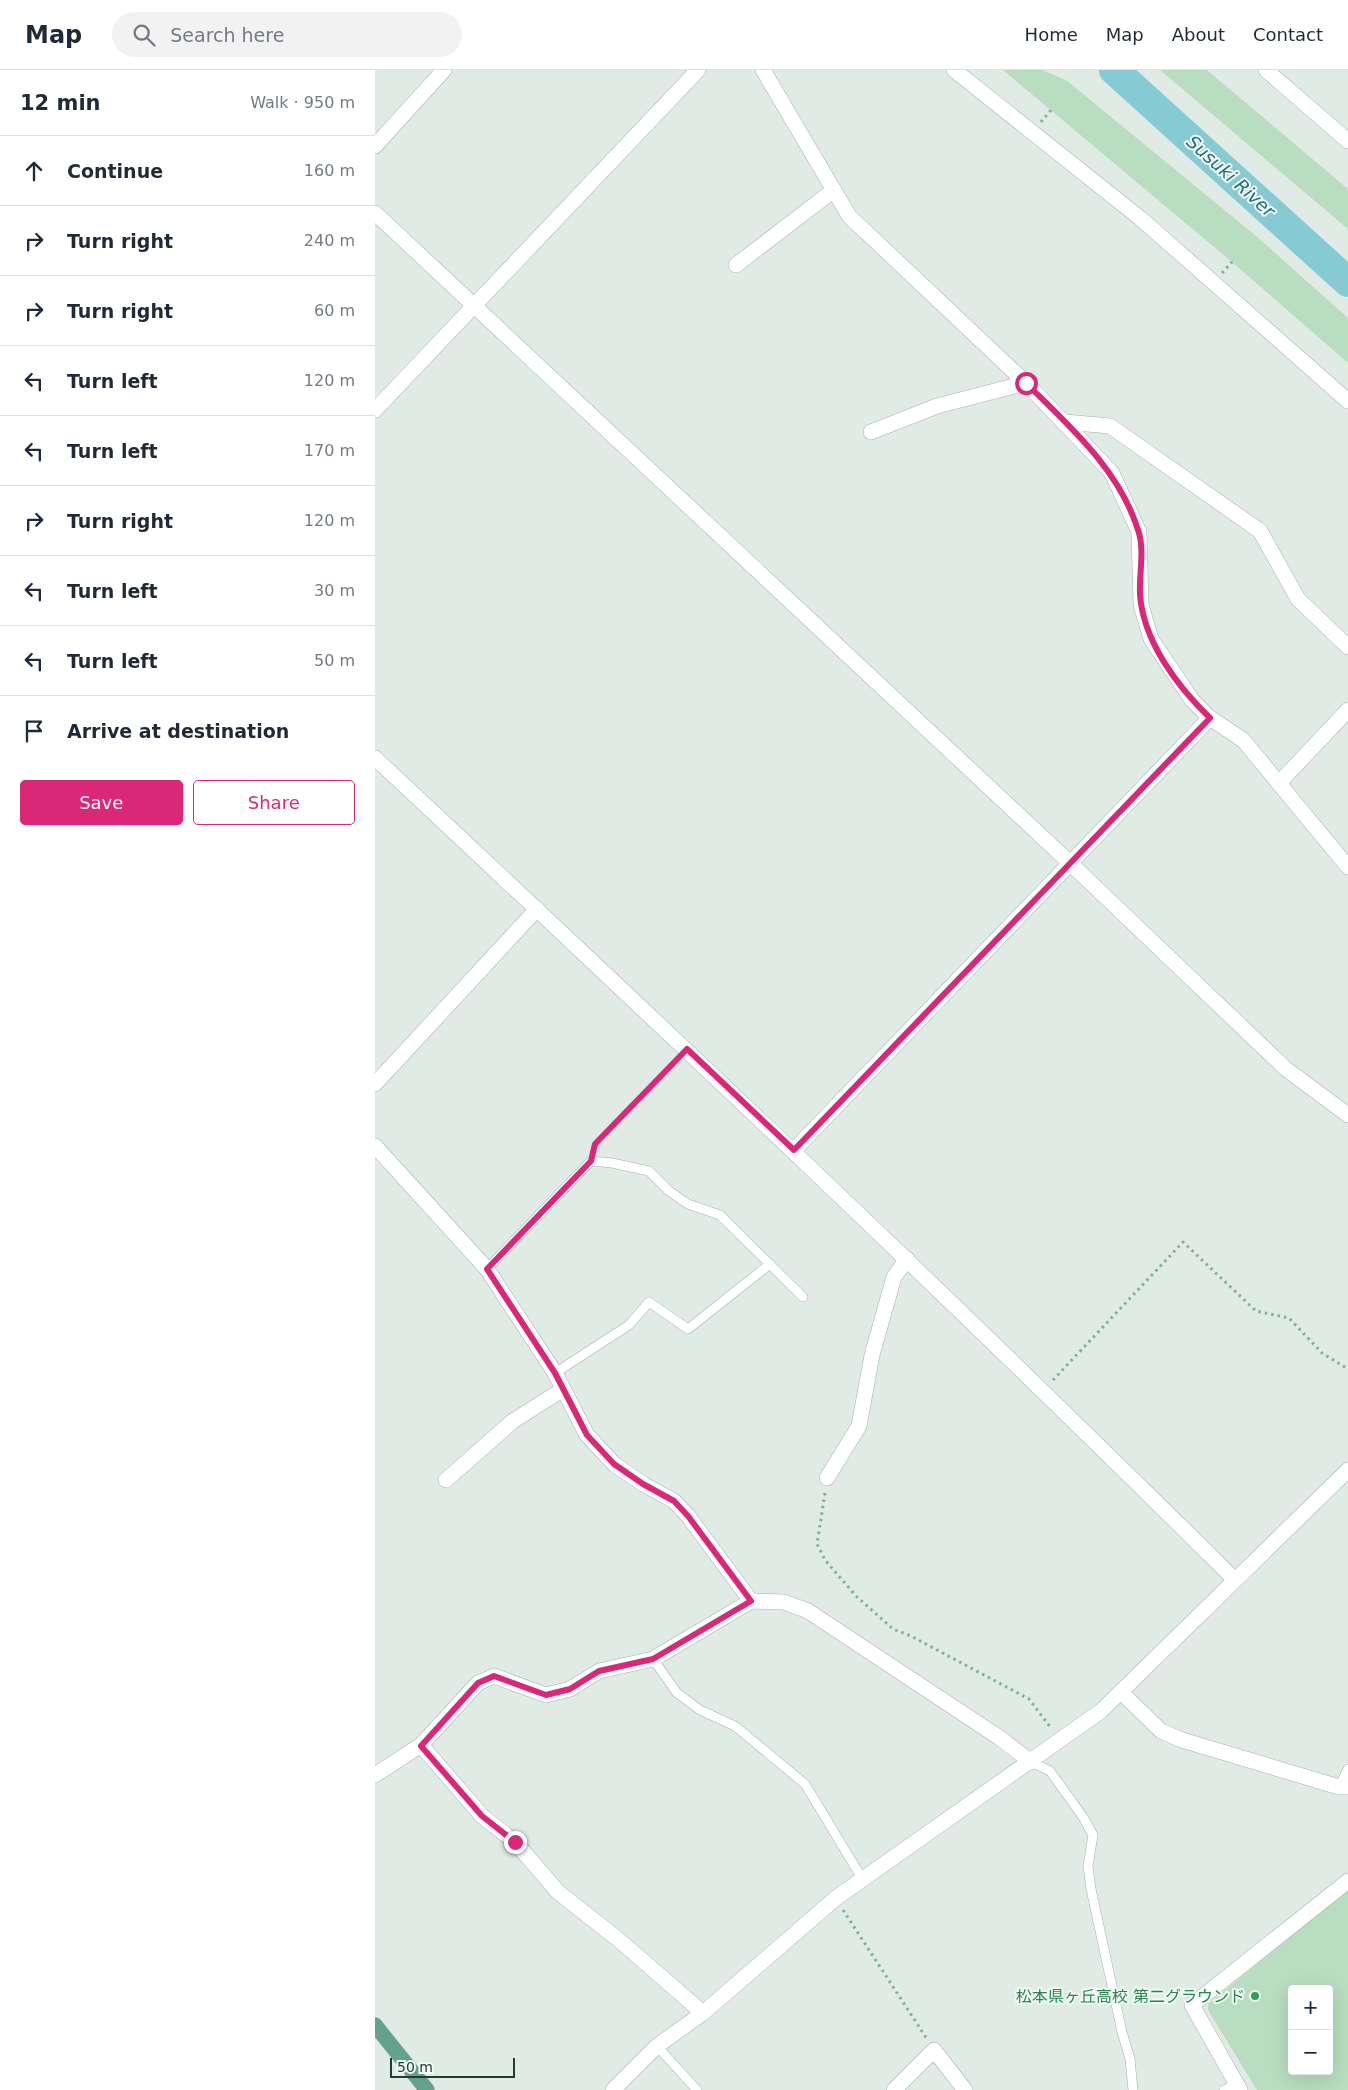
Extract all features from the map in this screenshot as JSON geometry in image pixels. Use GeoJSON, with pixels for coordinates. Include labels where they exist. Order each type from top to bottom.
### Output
{"type":"FeatureCollection","features":[{"type":"Feature","properties":{"kind":"main road"},"geometry":{"type":"LineString","coordinates":[[375,2025],[427,2090]]}},
{"type":"Feature","properties":{"kind":"street"},"geometry":{"type":"LineString","coordinates":[[375,146],[444,70]]}},
{"type":"Feature","properties":{"kind":"street"},"geometry":{"type":"LineString","coordinates":[[375,410],[698,70]]}},
{"type":"Feature","properties":{"kind":"street"},"geometry":{"type":"LineString","coordinates":[[763,70],[849,216],[1026,383],[1112,473],[1132,512],[1139,532],[1141,547],[1141,605],[1151,640],[1192,700],[1210,718],[1243,740],[1348,867]]}},
{"type":"Feature","properties":{"kind":"street"},"geometry":{"type":"LineString","coordinates":[[953,70],[1140,218],[1348,401]]}},
{"type":"Feature","properties":{"kind":"street"},"geometry":{"type":"LineString","coordinates":[[1266,70],[1348,141]]}},
{"type":"Feature","properties":{"kind":"street"},"geometry":{"type":"LineString","coordinates":[[736,265],[834,190]]}},
{"type":"Feature","properties":{"kind":"street"},"geometry":{"type":"LineString","coordinates":[[375,213],[1071,864],[1286,1069],[1348,1115]]}},
{"type":"Feature","properties":{"kind":"street"},"geometry":{"type":"LineString","coordinates":[[871,432],[937,406],[1026,383]]}},
{"type":"Feature","properties":{"kind":"street"},"geometry":{"type":"LineString","coordinates":[[1065,422],[1110,426],[1260,531],[1298,599],[1348,647]]}},
{"type":"Feature","properties":{"kind":"street"},"geometry":{"type":"LineString","coordinates":[[1279,783],[1348,710]]}},
{"type":"Feature","properties":{"kind":"street"},"geometry":{"type":"LineString","coordinates":[[794,1150],[1210,718]]}},
{"type":"Feature","properties":{"kind":"street"},"geometry":{"type":"LineString","coordinates":[[375,758],[794,1150],[1043,1390],[1234,1579]]}},
{"type":"Feature","properties":{"kind":"street"},"geometry":{"type":"LineString","coordinates":[[375,1084],[537,909]]}},
{"type":"Feature","properties":{"kind":"street"},"geometry":{"type":"LineString","coordinates":[[375,1146],[487,1269],[555,1373],[562,1390],[587,1435],[614,1464],[643,1484],[674,1501],[688,1516],[751,1601]]}},
{"type":"Feature","properties":{"kind":"street"},"geometry":{"type":"LineString","coordinates":[[827,1478],[859,1426],[872,1355],[894,1277],[907,1259]]}},
{"type":"Feature","properties":{"kind":"street"},"geometry":{"type":"LineString","coordinates":[[446,1480],[513,1421],[562,1390]]}},
{"type":"Feature","properties":{"kind":"street"},"geometry":{"type":"LineString","coordinates":[[613,2090],[657,2046],[703,2013],[836,1898],[1031,1762],[1101,1710],[1348,1470]]}},
{"type":"Feature","properties":{"kind":"street"},"geometry":{"type":"LineString","coordinates":[[375,1774],[421,1746],[478,1683],[494,1676],[546,1695],[570,1689],[599,1671],[653,1659],[751,1601],[783,1602],[808,1611],[1000,1738],[1031,1762]]}},
{"type":"Feature","properties":{"kind":"street"},"geometry":{"type":"LineString","coordinates":[[1121,1692],[1161,1731],[1182,1740],[1344,1787]]}},
{"type":"Feature","properties":{"kind":"street"},"geometry":{"type":"LineString","coordinates":[[421,1746],[482,1816],[515,1842],[558,1892],[619,1940],[703,2013]]}},
{"type":"Feature","properties":{"kind":"street"},"geometry":{"type":"LineString","coordinates":[[1233,2088],[1192,2005],[1348,1882]]}},
{"type":"Feature","properties":{"kind":"street"},"geometry":{"type":"LineString","coordinates":[[894,2090],[934,2050],[965,2090]]}},
{"type":"Feature","properties":{"kind":"lane"},"geometry":{"type":"LineString","coordinates":[[487,1269],[591,1161],[612,1163],[649,1171],[669,1191],[688,1204],[720,1216],[803,1297]]}},
{"type":"Feature","properties":{"kind":"lane"},"geometry":{"type":"LineString","coordinates":[[555,1373],[629,1325],[649,1302],[688,1329],[770,1264]]}},
{"type":"Feature","properties":{"kind":"lane"},"geometry":{"type":"LineString","coordinates":[[653,1659],[677,1693],[700,1710],[735,1726],[805,1784],[863,1880]]}},
{"type":"Feature","properties":{"kind":"lane"},"geometry":{"type":"LineString","coordinates":[[1031,1762],[1050,1771],[1083,1817],[1093,1835],[1088,1866],[1091,1889],[1121,2032],[1130,2060],[1133,2090]]}},
{"type":"Feature","properties":{"kind":"lane"},"geometry":{"type":"LineString","coordinates":[[1344,1787],[1348,1769]]}},
{"type":"Feature","properties":{"kind":"lane"},"geometry":{"type":"LineString","coordinates":[[657,2046],[697,2090]]}},
{"type":"Feature","properties":{"kind":"path"},"geometry":{"type":"LineString","coordinates":[[1041,122],[1051,110]]}},
{"type":"Feature","properties":{"kind":"path"},"geometry":{"type":"LineString","coordinates":[[1222,273],[1232,262]]}},
{"type":"Feature","properties":{"kind":"path"},"geometry":{"type":"LineString","coordinates":[[591,1161],[595,1144],[687,1049]]}},
{"type":"Feature","properties":{"kind":"path"},"geometry":{"type":"LineString","coordinates":[[1043,1390],[1183,1242],[1256,1310],[1289,1318],[1321,1353],[1348,1369]]}},
{"type":"Feature","properties":{"kind":"path"},"geometry":{"type":"LineString","coordinates":[[827,1478],[817,1544],[825,1560],[856,1596],[893,1629],[1029,1699],[1060,1741]]}},
{"type":"Feature","properties":{"kind":"path"},"geometry":{"type":"LineString","coordinates":[[836,1898],[934,2050]]}},
{"type":"Feature","properties":{"kind":"green space"},"geometry":{"type":"Polygon","coordinates":[[[1003,70],[1042,70],[1066,80],[1256,236],[1348,318],[1348,363],[1232,262],[1003,70]]]}},
{"type":"Feature","properties":{"kind":"green space"},"geometry":{"type":"Polygon","coordinates":[[[1160,70],[1207,70],[1348,189],[1348,229],[1160,70]]]}},
{"type":"Feature","properties":{"kind":"green space","name":"松本県ヶ丘高校 第二グラウンド"},"geometry":{"type":"Polygon","coordinates":[[[1348,1890],[1348,2090],[1257,2090],[1208,2010],[1208,2004],[1348,1890]]]}},
{"type":"Feature","properties":{"kind":"waterway","name":"Susuki River"},"geometry":{"type":"LineString","coordinates":[[1114,70],[1348,282]]}},
{"type":"Feature","properties":{"kind":"place","name":"松本県ヶ丘高校 第二グラウンド"},"geometry":{"type":"Point","coordinates":[1255,1996]}},
{"type":"Feature","properties":{"kind":"route"},"geometry":{"type":"LineString","coordinates":[[515,1842],[482,1816],[421,1746],[478,1683],[494,1676],[546,1695],[570,1689],[599,1671],[653,1659],[751,1601],[688,1516],[674,1501],[643,1484],[614,1464],[587,1435],[562,1390],[555,1373],[487,1269],[591,1161],[595,1144],[687,1049],[794,1150],[1210,718],[1192,700],[1151,640],[1141,605],[1139,577],[1141,547],[1139,532],[1132,512],[1112,473],[1026,383]]}}]}
